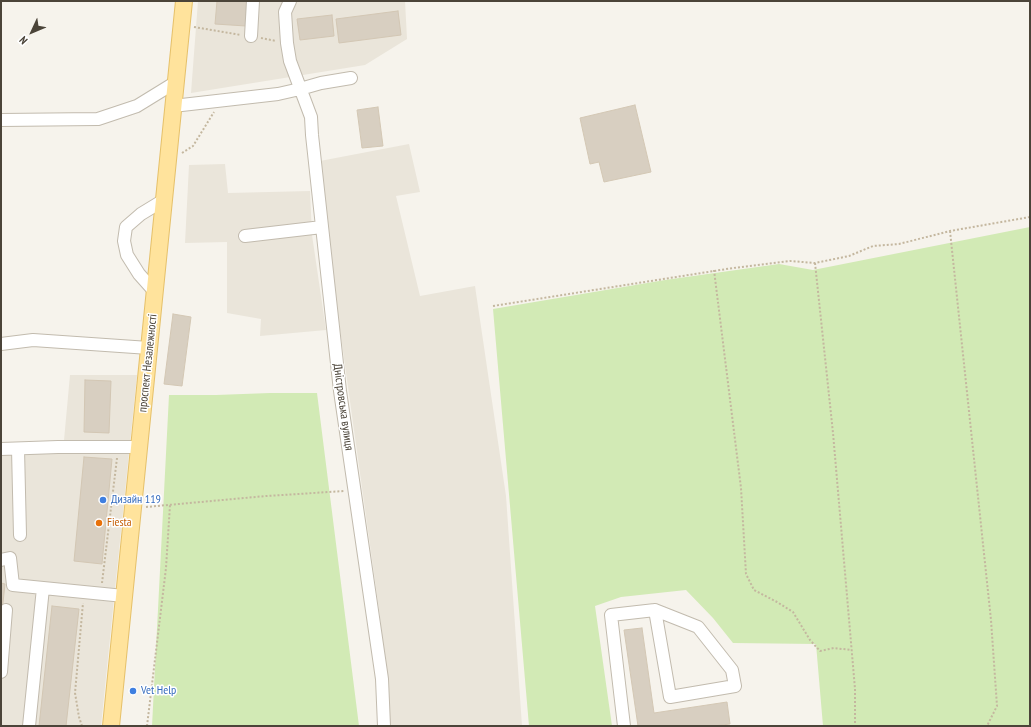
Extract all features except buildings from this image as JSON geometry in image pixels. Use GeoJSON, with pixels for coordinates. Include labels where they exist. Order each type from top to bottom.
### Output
{"type":"FeatureCollection","features":[{"type":"Feature","properties":{"kind":"main road","name":"проспект Незалежності"},"geometry":{"type":"LineString","coordinates":[[111,726],[184,1]]}},
{"type":"Feature","properties":{"kind":"street"},"geometry":{"type":"LineString","coordinates":[[251,36],[253,1]]}},
{"type":"Feature","properties":{"kind":"street","name":"Дністровська вулиця"},"geometry":{"type":"LineString","coordinates":[[290,1],[285,12],[287,43],[290,61],[311,117],[340,391],[382,679],[384,726]]}},
{"type":"Feature","properties":{"kind":"street"},"geometry":{"type":"LineString","coordinates":[[173,106],[278,94],[300,90],[321,83],[351,78]]}},
{"type":"Feature","properties":{"kind":"street"},"geometry":{"type":"LineString","coordinates":[[1,120],[98,119],[137,106],[176,82]]}},
{"type":"Feature","properties":{"kind":"street"},"geometry":{"type":"LineString","coordinates":[[155,292],[138,274],[127,255],[124,241],[126,227],[141,214],[164,200]]}},
{"type":"Feature","properties":{"kind":"street"},"geometry":{"type":"LineString","coordinates":[[245,236],[322,227]]}},
{"type":"Feature","properties":{"kind":"street"},"geometry":{"type":"LineString","coordinates":[[1,344],[33,340],[149,348]]}},
{"type":"Feature","properties":{"kind":"street"},"geometry":{"type":"LineString","coordinates":[[1,449],[139,447]]}},
{"type":"Feature","properties":{"kind":"street"},"geometry":{"type":"LineString","coordinates":[[18,449],[20,536]]}},
{"type":"Feature","properties":{"kind":"street"},"geometry":{"type":"LineString","coordinates":[[1,560],[10,558],[13,585],[124,596]]}},
{"type":"Feature","properties":{"kind":"street"},"geometry":{"type":"LineString","coordinates":[[29,726],[43,588]]}},
{"type":"Feature","properties":{"kind":"street"},"geometry":{"type":"LineString","coordinates":[[1,672],[6,610]]}},
{"type":"Feature","properties":{"kind":"street"},"geometry":{"type":"LineString","coordinates":[[624,726],[611,615],[655,610],[698,627],[732,670],[735,686],[670,697],[655,610]]}},
{"type":"Feature","properties":{"kind":"path"},"geometry":{"type":"LineString","coordinates":[[179,155],[193,146],[221,100]]}},
{"type":"Feature","properties":{"kind":"path"},"geometry":{"type":"LineString","coordinates":[[493,306],[714,270],[790,261],[815,263],[849,256],[873,246],[899,244],[950,231],[1030,217]]}},
{"type":"Feature","properties":{"kind":"path"},"geometry":{"type":"LineString","coordinates":[[950,231],[992,628],[997,706],[987,726]]}},
{"type":"Feature","properties":{"kind":"path"},"geometry":{"type":"LineString","coordinates":[[815,263],[833,433],[855,689],[855,726]]}},
{"type":"Feature","properties":{"kind":"path"},"geometry":{"type":"LineString","coordinates":[[714,270],[741,488],[746,574],[754,590],[793,612],[810,640],[820,651],[834,648],[851,650]]}},
{"type":"Feature","properties":{"kind":"path"},"geometry":{"type":"LineString","coordinates":[[100,594],[118,448]]}},
{"type":"Feature","properties":{"kind":"path"},"geometry":{"type":"LineString","coordinates":[[141,508],[266,496],[354,491]]}},
{"type":"Feature","properties":{"kind":"path"},"geometry":{"type":"LineString","coordinates":[[147,726],[166,568],[170,505]]}},
{"type":"Feature","properties":{"kind":"path"},"geometry":{"type":"LineString","coordinates":[[82,726],[75,693],[84,592]]}},
{"type":"Feature","properties":{"kind":"shaded area"},"geometry":{"type":"Polygon","coordinates":[[[198,1],[405,1],[407,39],[365,65],[191,93],[198,1]]]}},
{"type":"Feature","properties":{"kind":"shaded area"},"geometry":{"type":"Polygon","coordinates":[[[409,144],[420,192],[396,196],[420,296],[475,286],[506,496],[522,726],[390,726],[380,617],[332,272],[320,161],[409,144]]]}},
{"type":"Feature","properties":{"kind":"shaded area"},"geometry":{"type":"Polygon","coordinates":[[[225,164],[228,193],[310,191],[312,235],[326,330],[260,336],[261,319],[227,313],[227,242],[185,243],[189,165],[225,164]]]}},
{"type":"Feature","properties":{"kind":"shaded area"},"geometry":{"type":"Polygon","coordinates":[[[70,375],[137,375],[101,726],[1,726],[1,454],[63,451],[70,375]]]}},
{"type":"Feature","properties":{"kind":"green space"},"geometry":{"type":"Polygon","coordinates":[[[1030,227],[1030,726],[823,726],[816,644],[733,643],[713,618],[686,590],[621,597],[595,606],[612,726],[529,726],[493,309],[665,280],[779,264],[813,270],[1030,227]]]}},
{"type":"Feature","properties":{"kind":"green space"},"geometry":{"type":"Polygon","coordinates":[[[317,393],[359,726],[152,726],[169,395],[317,393]]]}},
{"type":"Feature","properties":{"kind":"place","name":"Дизайн 119"},"geometry":{"type":"Point","coordinates":[103,500]}},
{"type":"Feature","properties":{"kind":"place","name":"Fiesta"},"geometry":{"type":"Point","coordinates":[99,523]}},
{"type":"Feature","properties":{"kind":"place","name":"Vet Help"},"geometry":{"type":"Point","coordinates":[133,691]}}]}
